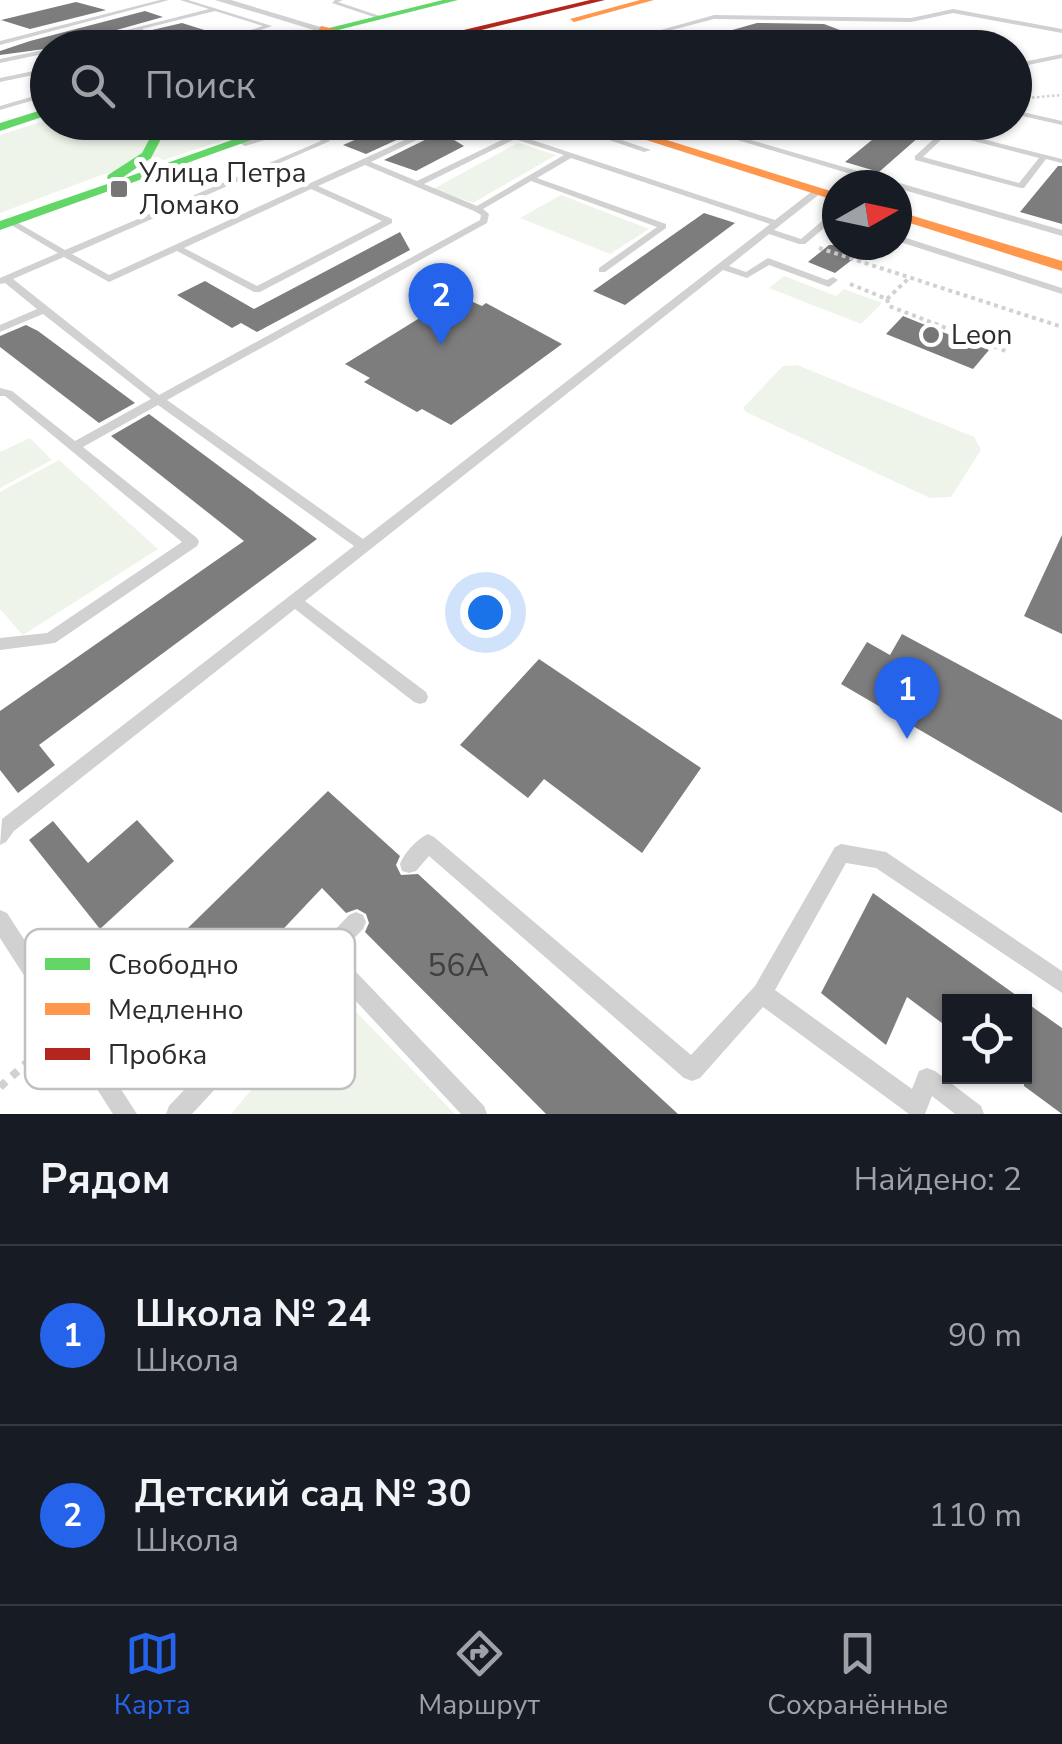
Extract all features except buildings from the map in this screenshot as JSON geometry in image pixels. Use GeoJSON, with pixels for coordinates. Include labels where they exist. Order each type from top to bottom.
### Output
{"type":"FeatureCollection","features":[{"type":"Feature","properties":{"kind":"main road"},"geometry":{"type":"LineString","coordinates":[[313,30],[371,21],[454,0]]}},
{"type":"Feature","properties":{"kind":"main road"},"geometry":{"type":"LineString","coordinates":[[493,30],[601,0]]}},
{"type":"Feature","properties":{"kind":"main road"},"geometry":{"type":"LineString","coordinates":[[508,30],[650,0]]}},
{"type":"Feature","properties":{"kind":"main road"},"geometry":{"type":"LineString","coordinates":[[371,21],[402,30]]}},
{"type":"Feature","properties":{"kind":"main road"},"geometry":{"type":"LineString","coordinates":[[0,128],[30,118]]}},
{"type":"Feature","properties":{"kind":"main road"},"geometry":{"type":"LineString","coordinates":[[0,128],[30,123]]}},
{"type":"Feature","properties":{"kind":"main road"},"geometry":{"type":"LineString","coordinates":[[72,198],[125,172],[148,155],[155,140]]}},
{"type":"Feature","properties":{"kind":"main road"},"geometry":{"type":"LineString","coordinates":[[5,224],[72,198],[252,140]]}},
{"type":"Feature","properties":{"kind":"main road"},"geometry":{"type":"LineString","coordinates":[[640,140],[822,205]]}},
{"type":"Feature","properties":{"kind":"main road"},"geometry":{"type":"LineString","coordinates":[[912,221],[1062,266]]}},
{"type":"Feature","properties":{"kind":"street"},"geometry":{"type":"LineString","coordinates":[[217,5],[320,28]]}},
{"type":"Feature","properties":{"kind":"lane"},"geometry":{"type":"LineString","coordinates":[[103,7],[131,0]]}},
{"type":"Feature","properties":{"kind":"lane"},"geometry":{"type":"LineString","coordinates":[[50,30],[166,0]]}},
{"type":"Feature","properties":{"kind":"lane"},"geometry":{"type":"LineString","coordinates":[[183,0],[217,5],[270,26],[257,30]]}},
{"type":"Feature","properties":{"kind":"lane"},"geometry":{"type":"LineString","coordinates":[[340,0],[334,2],[371,21]]}},
{"type":"Feature","properties":{"kind":"lane"},"geometry":{"type":"LineString","coordinates":[[139,30],[217,5]]}},
{"type":"Feature","properties":{"kind":"lane"},"geometry":{"type":"LineString","coordinates":[[142,6],[155,10]]}},
{"type":"Feature","properties":{"kind":"lane"},"geometry":{"type":"LineString","coordinates":[[658,30],[714,18],[911,20],[953,11],[1062,30]]}},
{"type":"Feature","properties":{"kind":"lane"},"geometry":{"type":"LineString","coordinates":[[168,14],[181,18]]}},
{"type":"Feature","properties":{"kind":"lane"},"geometry":{"type":"LineString","coordinates":[[0,43],[30,35]]}},
{"type":"Feature","properties":{"kind":"lane"},"geometry":{"type":"LineString","coordinates":[[0,43],[30,56]]}},
{"type":"Feature","properties":{"kind":"lane"},"geometry":{"type":"LineString","coordinates":[[0,61],[30,56]]}},
{"type":"Feature","properties":{"kind":"lane"},"geometry":{"type":"LineString","coordinates":[[1032,62],[1062,56]]}},
{"type":"Feature","properties":{"kind":"lane"},"geometry":{"type":"LineString","coordinates":[[0,80],[30,74]]}},
{"type":"Feature","properties":{"kind":"lane"},"geometry":{"type":"LineString","coordinates":[[0,108],[30,99]]}},
{"type":"Feature","properties":{"kind":"lane"},"geometry":{"type":"LineString","coordinates":[[1032,116],[1062,123]]}},
{"type":"Feature","properties":{"kind":"lane"},"geometry":{"type":"LineString","coordinates":[[325,140],[3,280],[160,401],[362,544]]}},
{"type":"Feature","properties":{"kind":"lane"},"geometry":{"type":"LineString","coordinates":[[5,224],[109,279],[412,140]]}},
{"type":"Feature","properties":{"kind":"lane"},"geometry":{"type":"LineString","coordinates":[[417,184],[506,140]]}},
{"type":"Feature","properties":{"kind":"lane"},"geometry":{"type":"LineString","coordinates":[[527,140],[616,168],[774,227],[798,241]]}},
{"type":"Feature","properties":{"kind":"lane"},"geometry":{"type":"LineString","coordinates":[[631,140],[655,146]]}},
{"type":"Feature","properties":{"kind":"lane"},"geometry":{"type":"LineString","coordinates":[[743,140],[848,170]]}},
{"type":"Feature","properties":{"kind":"lane"},"geometry":{"type":"LineString","coordinates":[[909,165],[937,140]]}},
{"type":"Feature","properties":{"kind":"lane"},"geometry":{"type":"LineString","coordinates":[[979,140],[1062,161]]}},
{"type":"Feature","properties":{"kind":"lane"},"geometry":{"type":"LineString","coordinates":[[616,168],[655,146]]}},
{"type":"Feature","properties":{"kind":"lane"},"geometry":{"type":"LineString","coordinates":[[476,209],[572,154]]}},
{"type":"Feature","properties":{"kind":"lane"},"geometry":{"type":"LineString","coordinates":[[918,158],[1021,186],[1044,156]]}},
{"type":"Feature","properties":{"kind":"lane"},"geometry":{"type":"LineString","coordinates":[[75,446],[484,221],[485,214],[476,209],[365,162]]}},
{"type":"Feature","properties":{"kind":"lane"},"geometry":{"type":"LineString","coordinates":[[530,178],[663,226],[602,270]]}},
{"type":"Feature","properties":{"kind":"lane"},"geometry":{"type":"LineString","coordinates":[[180,249],[257,290],[389,221],[312,186]]}},
{"type":"Feature","properties":{"kind":"lane"},"geometry":{"type":"LineString","coordinates":[[912,189],[1062,233]]}},
{"type":"Feature","properties":{"kind":"lane"},"geometry":{"type":"LineString","coordinates":[[0,836],[8,824],[362,544],[774,227],[822,207]]}},
{"type":"Feature","properties":{"kind":"lane"},"geometry":{"type":"LineString","coordinates":[[723,267],[747,275],[798,241],[822,210]]}},
{"type":"Feature","properties":{"kind":"lane"},"geometry":{"type":"LineString","coordinates":[[912,243],[1062,291]]}},
{"type":"Feature","properties":{"kind":"lane"},"geometry":{"type":"LineString","coordinates":[[768,261],[829,284],[832,280]]}},
{"type":"Feature","properties":{"kind":"lane"},"geometry":{"type":"LineString","coordinates":[[0,329],[43,310]]}},
{"type":"Feature","properties":{"kind":"lane"},"geometry":{"type":"LineString","coordinates":[[0,392],[8,393],[192,542],[50,639],[3,647],[0,644]]}},
{"type":"Feature","properties":{"kind":"lane"},"geometry":{"type":"LineString","coordinates":[[292,600],[420,697]]}},
{"type":"Feature","properties":{"kind":"lane"},"geometry":{"type":"LineString","coordinates":[[408,864],[428,842],[692,1070],[762,993],[841,853],[879,859],[1062,982]]}},
{"type":"Feature","properties":{"kind":"lane"},"geometry":{"type":"LineString","coordinates":[[0,920],[25,957]]}},
{"type":"Feature","properties":{"kind":"lane"},"geometry":{"type":"LineString","coordinates":[[350,929],[356,922]]}},
{"type":"Feature","properties":{"kind":"lane"},"geometry":{"type":"LineString","coordinates":[[355,987],[476,1114]]}},
{"type":"Feature","properties":{"kind":"lane"},"geometry":{"type":"LineString","coordinates":[[762,993],[916,1110],[927,1079],[973,1114]]}},
{"type":"Feature","properties":{"kind":"lane"},"geometry":{"type":"LineString","coordinates":[[110,1089],[126,1114]]}},
{"type":"Feature","properties":{"kind":"lane"},"geometry":{"type":"LineString","coordinates":[[177,1114],[201,1089]]}},
{"type":"Feature","properties":{"kind":"path"},"geometry":{"type":"LineString","coordinates":[[1032,98],[1062,95]]}},
{"type":"Feature","properties":{"kind":"path"},"geometry":{"type":"LineString","coordinates":[[798,241],[1062,328]]}},
{"type":"Feature","properties":{"kind":"path"},"geometry":{"type":"LineString","coordinates":[[887,298],[908,278]]}},
{"type":"Feature","properties":{"kind":"path"},"geometry":{"type":"LineString","coordinates":[[832,280],[887,298]]}},
{"type":"Feature","properties":{"kind":"path"},"geometry":{"type":"LineString","coordinates":[[887,298],[889,306],[1006,351]]}},
{"type":"Feature","properties":{"kind":"path"},"geometry":{"type":"LineString","coordinates":[[0,1086],[25,1064]]}},
{"type":"Feature","properties":{"kind":"shaded area"},"geometry":{"type":"Polygon","coordinates":[[[30,125],[30,140],[225,140],[104,174],[0,213],[0,135],[30,125]]]}},
{"type":"Feature","properties":{"kind":"shaded area"},"geometry":{"type":"Polygon","coordinates":[[[518,143],[556,155],[473,203],[433,189],[518,143]]]}},
{"type":"Feature","properties":{"kind":"shaded area"},"geometry":{"type":"Polygon","coordinates":[[[561,195],[649,229],[610,254],[520,218],[561,195]]]}},
{"type":"Feature","properties":{"kind":"shaded area"},"geometry":{"type":"Polygon","coordinates":[[[784,276],[836,296],[844,289],[882,303],[861,324],[769,288],[784,276]]]}},
{"type":"Feature","properties":{"kind":"shaded area"},"geometry":{"type":"Polygon","coordinates":[[[797,365],[974,437],[981,450],[951,497],[930,498],[746,412],[743,408],[783,366],[797,365]]]}},
{"type":"Feature","properties":{"kind":"shaded area"},"geometry":{"type":"Polygon","coordinates":[[[30,438],[52,460],[0,488],[0,452],[30,438]]]}},
{"type":"Feature","properties":{"kind":"shaded area"},"geometry":{"type":"Polygon","coordinates":[[[59,460],[158,549],[23,635],[0,609],[0,492],[59,460]]]}},
{"type":"Feature","properties":{"kind":"shaded area"},"geometry":{"type":"Polygon","coordinates":[[[355,1011],[455,1114],[231,1114],[252,1089],[355,1089],[355,1011]]]}},
{"type":"Feature","properties":{"kind":"traffic: fast"},"geometry":{"type":"LineString","coordinates":[[328,30],[454,0]]}},
{"type":"Feature","properties":{"kind":"traffic: fast"},"geometry":{"type":"LineString","coordinates":[[0,127],[30,117]]}},
{"type":"Feature","properties":{"kind":"traffic: fast"},"geometry":{"type":"LineString","coordinates":[[113,178],[147,155],[154,140]]}},
{"type":"Feature","properties":{"kind":"traffic: fast"},"geometry":{"type":"LineString","coordinates":[[0,226],[245,140]]}},
{"type":"Feature","properties":{"kind":"traffic: slow"},"geometry":{"type":"LineString","coordinates":[[574,19],[650,0]]}},
{"type":"Feature","properties":{"kind":"traffic: slow"},"geometry":{"type":"LineString","coordinates":[[321,29],[326,30]]}},
{"type":"Feature","properties":{"kind":"traffic: slow"},"geometry":{"type":"LineString","coordinates":[[653,140],[822,192]]}},
{"type":"Feature","properties":{"kind":"traffic: slow"},"geometry":{"type":"LineString","coordinates":[[912,220],[1062,266]]}},
{"type":"Feature","properties":{"kind":"traffic: jam"},"geometry":{"type":"LineString","coordinates":[[470,30],[601,0]]}},
{"type":"Feature","properties":{"kind":"place","name":"Улица Петра Ломако"},"geometry":{"type":"Point","coordinates":[119,189]}},
{"type":"Feature","properties":{"kind":"place","name":"Leon"},"geometry":{"type":"Point","coordinates":[931,335]}},
{"type":"Feature","properties":{"kind":"place","name":"Детский сад № 30"},"geometry":{"type":"Point","coordinates":[441,345]}},
{"type":"Feature","properties":{"kind":"place","name":"Школа № 24"},"geometry":{"type":"Point","coordinates":[907,739]}}]}
